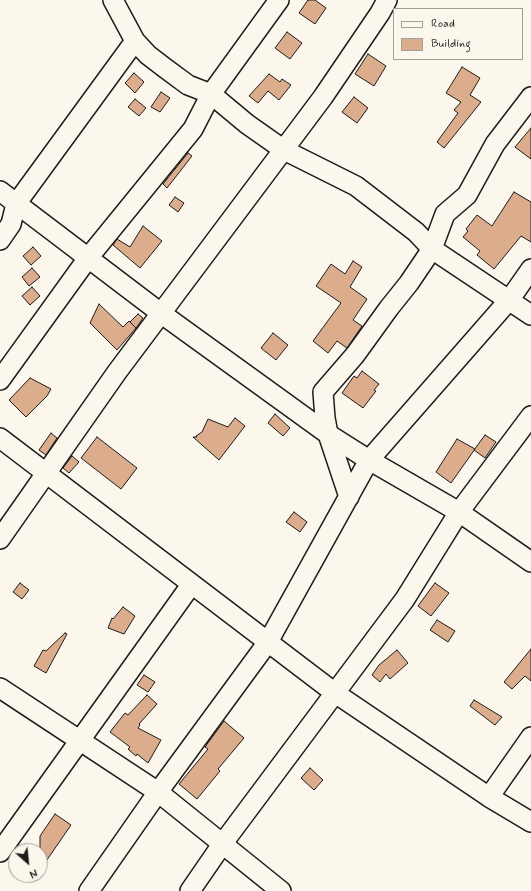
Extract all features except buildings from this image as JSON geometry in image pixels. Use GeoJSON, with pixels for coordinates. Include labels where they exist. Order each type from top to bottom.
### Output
{"type":"FeatureCollection","features":[{"type":"Feature","properties":{"kind":"street"},"geometry":{"type":"LineString","coordinates":[[113,0],[135,41],[148,55],[188,85],[211,94],[247,124],[284,150],[356,186],[416,232],[432,249],[510,299],[531,315]]}},
{"type":"Feature","properties":{"kind":"street"},"geometry":{"type":"LineString","coordinates":[[0,380],[88,258],[193,129],[211,94],[279,0]]}},
{"type":"Feature","properties":{"kind":"street"},"geometry":{"type":"LineString","coordinates":[[0,539],[117,372],[162,314],[226,224],[323,98],[380,13],[387,0]]}},
{"type":"Feature","properties":{"kind":"street"},"geometry":{"type":"LineString","coordinates":[[0,240],[11,224],[16,204],[135,41]]}},
{"type":"Feature","properties":{"kind":"street"},"geometry":{"type":"LineString","coordinates":[[349,496],[324,418],[323,392],[355,355],[409,283],[432,249],[445,214],[466,195],[495,144],[531,97]]}},
{"type":"Feature","properties":{"kind":"street"},"geometry":{"type":"LineString","coordinates":[[0,191],[162,314],[328,434],[369,460],[459,512],[531,562]]}},
{"type":"Feature","properties":{"kind":"street"},"geometry":{"type":"LineString","coordinates":[[89,891],[158,792],[268,642],[369,460],[510,299],[531,269]]}},
{"type":"Feature","properties":{"kind":"street"},"geometry":{"type":"LineString","coordinates":[[190,891],[223,844],[405,599],[459,512],[531,416]]}},
{"type":"Feature","properties":{"kind":"street"},"geometry":{"type":"LineString","coordinates":[[0,438],[191,585],[335,693],[489,797],[531,822]]}},
{"type":"Feature","properties":{"kind":"street"},"geometry":{"type":"LineString","coordinates":[[0,852],[191,585]]}},
{"type":"Feature","properties":{"kind":"street"},"geometry":{"type":"LineString","coordinates":[[0,688],[158,792],[281,891]]}},
{"type":"Feature","properties":{"kind":"street"},"geometry":{"type":"LineString","coordinates":[[489,797],[531,737]]}}]}
